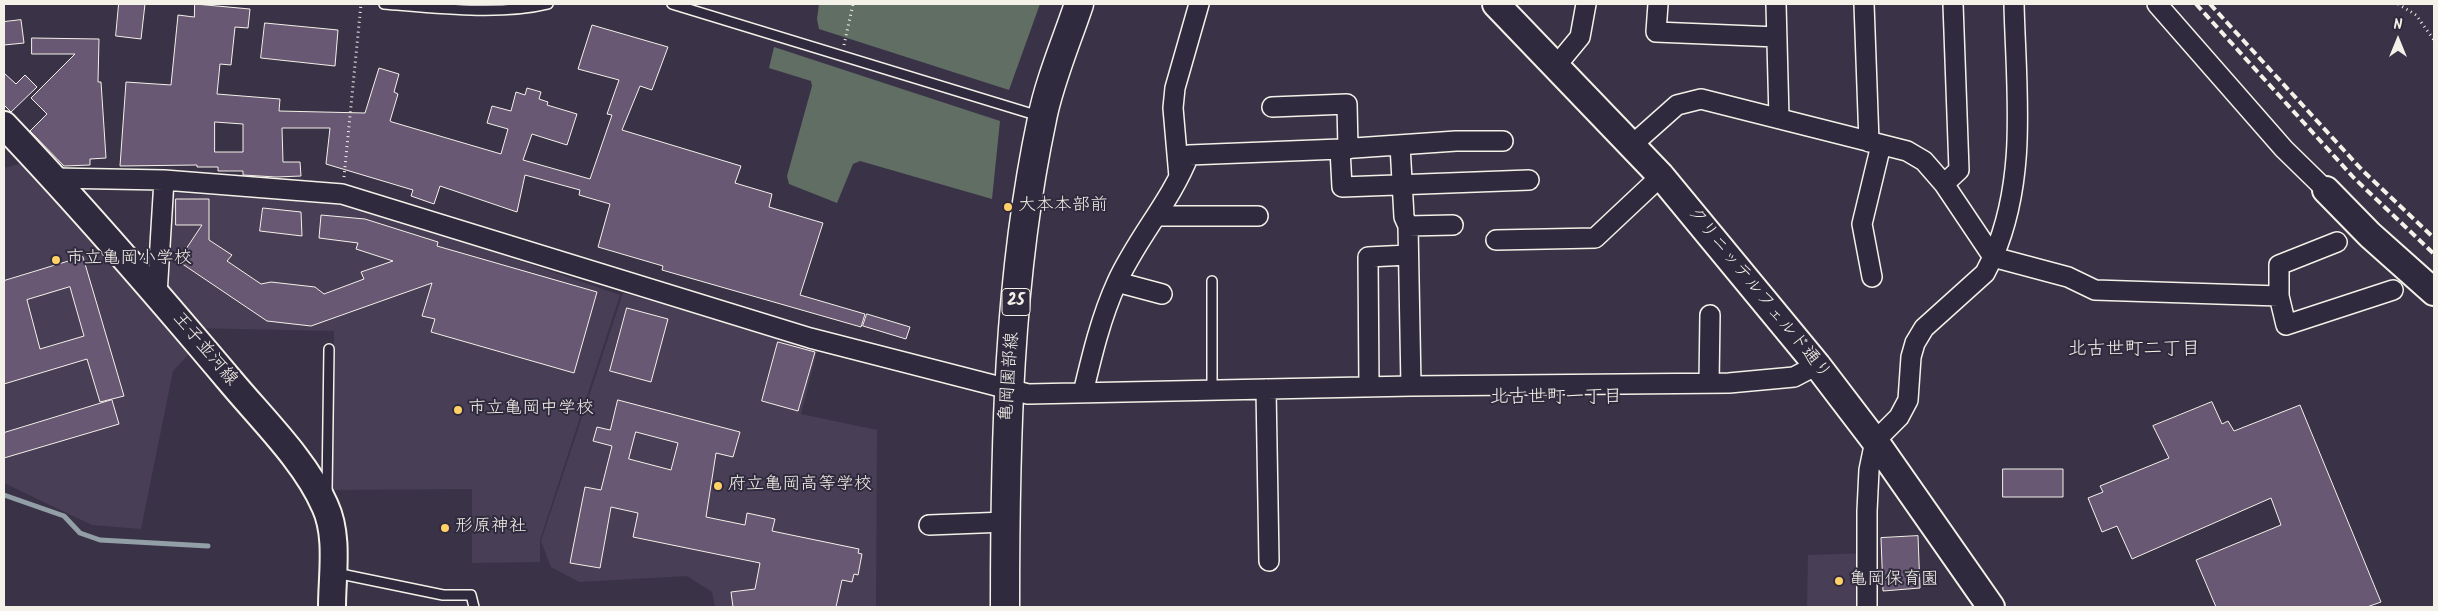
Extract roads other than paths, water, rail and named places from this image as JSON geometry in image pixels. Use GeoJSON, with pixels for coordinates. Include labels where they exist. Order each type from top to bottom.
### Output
{"type":"FeatureCollection","features":[{"type":"Feature","properties":{"kind":"main road","name":"亀岡園部線"},"geometry":{"type":"LineString","coordinates":[[1005,607],[1008,389],[1020,252],[1042,116],[1079,4]]}},
{"type":"Feature","properties":{"kind":"street"},"geometry":{"type":"LineString","coordinates":[[1179,181],[1172,108],[1175,88],[1199,4]]}},
{"type":"Feature","properties":{"kind":"street","name":"クリニッテルフェルド通り"},"geometry":{"type":"LineString","coordinates":[[1496,4],[1661,176],[1817,364],[1875,441],[1990,607]]}},
{"type":"Feature","properties":{"kind":"street"},"geometry":{"type":"LineString","coordinates":[[1556,66],[1580,38],[1586,4]]}},
{"type":"Feature","properties":{"kind":"street"},"geometry":{"type":"LineString","coordinates":[[1658,4],[1656,32],[1777,37]]}},
{"type":"Feature","properties":{"kind":"street"},"geometry":{"type":"LineString","coordinates":[[1776,4],[1779,118]]}},
{"type":"Feature","properties":{"kind":"street"},"geometry":{"type":"LineString","coordinates":[[1864,4],[1875,143],[1862,224],[1872,278]]}},
{"type":"Feature","properties":{"kind":"street"},"geometry":{"type":"LineString","coordinates":[[1944,184],[1959,170],[1953,4]]}},
{"type":"Feature","properties":{"kind":"street"},"geometry":{"type":"LineString","coordinates":[[1867,607],[1867,511],[1869,470],[1875,441],[1899,418],[1908,400],[1910,357],[1914,343],[1924,328],[1985,273],[2008,220],[2018,155],[2014,4]]}},
{"type":"Feature","properties":{"kind":"street"},"geometry":{"type":"LineString","coordinates":[[2157,4],[2284,149],[2370,235],[2434,292]]}},
{"type":"Feature","properties":{"kind":"street"},"geometry":{"type":"LineString","coordinates":[[1632,145],[1677,105],[1701,99],[1907,151],[1924,161],[1944,184],[1993,257],[2068,278],[2095,290],[2279,296]]}},
{"type":"Feature","properties":{"kind":"street"},"geometry":{"type":"LineString","coordinates":[[1272,107],[1347,104],[1342,187],[1529,180]]}},
{"type":"Feature","properties":{"kind":"street","name":"王子並河線"},"geometry":{"type":"LineString","coordinates":[[4,125],[54,178],[157,295],[296,460],[318,491],[326,508],[333,535],[332,607]]}},
{"type":"Feature","properties":{"kind":"street"},"geometry":{"type":"LineString","coordinates":[[1083,393],[1097,335],[1117,282],[1179,181],[1189,155],[1344,149],[1456,141],[1503,141]]}},
{"type":"Feature","properties":{"kind":"street"},"geometry":{"type":"LineString","coordinates":[[1400,145],[1404,217],[1408,226],[1411,386]]}},
{"type":"Feature","properties":{"kind":"street"},"geometry":{"type":"LineString","coordinates":[[1496,240],[1594,238],[1661,176]]}},
{"type":"Feature","properties":{"kind":"street"},"geometry":{"type":"LineString","coordinates":[[54,178],[164,180],[342,194],[810,338],[1028,394],[1369,386],[1709,383],[1794,376],[1817,364]]}},
{"type":"Feature","properties":{"kind":"street"},"geometry":{"type":"LineString","coordinates":[[157,295],[164,180]]}},
{"type":"Feature","properties":{"kind":"street"},"geometry":{"type":"LineString","coordinates":[[1156,216],[1258,216]]}},
{"type":"Feature","properties":{"kind":"street"},"geometry":{"type":"LineString","coordinates":[[1408,226],[1453,225]]}},
{"type":"Feature","properties":{"kind":"street"},"geometry":{"type":"LineString","coordinates":[[2338,242],[2279,265],[2279,296],[2286,325],[2393,290]]}},
{"type":"Feature","properties":{"kind":"street"},"geometry":{"type":"LineString","coordinates":[[1369,386],[1368,256],[1408,255]]}},
{"type":"Feature","properties":{"kind":"street"},"geometry":{"type":"LineString","coordinates":[[1117,282],[1162,294]]}},
{"type":"Feature","properties":{"kind":"street"},"geometry":{"type":"LineString","coordinates":[[1709,383],[1710,315]]}},
{"type":"Feature","properties":{"kind":"street"},"geometry":{"type":"LineString","coordinates":[[1266,389],[1269,561]]}},
{"type":"Feature","properties":{"kind":"street"},"geometry":{"type":"LineString","coordinates":[[929,525],[1005,522]]}},
{"type":"Feature","properties":{"kind":"lane"},"geometry":{"type":"LineString","coordinates":[[384,4],[446,9],[525,9],[548,4]]}},
{"type":"Feature","properties":{"kind":"lane"},"geometry":{"type":"LineString","coordinates":[[672,4],[1042,116]]}},
{"type":"Feature","properties":{"kind":"lane"},"geometry":{"type":"LineString","coordinates":[[1212,281],[1212,390]]}},
{"type":"Feature","properties":{"kind":"lane"},"geometry":{"type":"LineString","coordinates":[[326,508],[329,349]]}},
{"type":"Feature","properties":{"kind":"lane"},"geometry":{"type":"LineString","coordinates":[[332,572],[444,595],[471,595],[474,607]]}},
{"type":"Feature","properties":{"kind":"waterway"},"geometry":{"type":"LineString","coordinates":[[4,495],[64,516],[80,533],[100,540],[208,546]]}},
{"type":"Feature","properties":{"kind":"railway"},"geometry":{"type":"LineString","coordinates":[[2196,4],[2354,178],[2434,254]]}},
{"type":"Feature","properties":{"kind":"railway"},"geometry":{"type":"LineString","coordinates":[[2210,4],[2362,170],[2434,238]]}},
{"type":"Feature","properties":{"kind":"place","name":"大本本部前"},"geometry":{"type":"Point","coordinates":[1008,207]}},
{"type":"Feature","properties":{"kind":"place","name":"市立亀岡小学校"},"geometry":{"type":"Point","coordinates":[56,260]}},
{"type":"Feature","properties":{"kind":"place","name":"市立亀岡中学校"},"geometry":{"type":"Point","coordinates":[458,410]}},
{"type":"Feature","properties":{"kind":"place","name":"府立亀岡高等学校"},"geometry":{"type":"Point","coordinates":[718,486]}},
{"type":"Feature","properties":{"kind":"place","name":"形原神社"},"geometry":{"type":"Point","coordinates":[445,528]}},
{"type":"Feature","properties":{"kind":"place","name":"亀岡保育園"},"geometry":{"type":"Point","coordinates":[1839,581]}},
{"type":"Feature","properties":{"kind":"district","name":"北古世町二丁目"},"geometry":{"type":"Point","coordinates":[2134,351]}},
{"type":"Feature","properties":{"kind":"district","name":"北古世町一丁目"},"geometry":{"type":"Point","coordinates":[1556,399]}}]}
